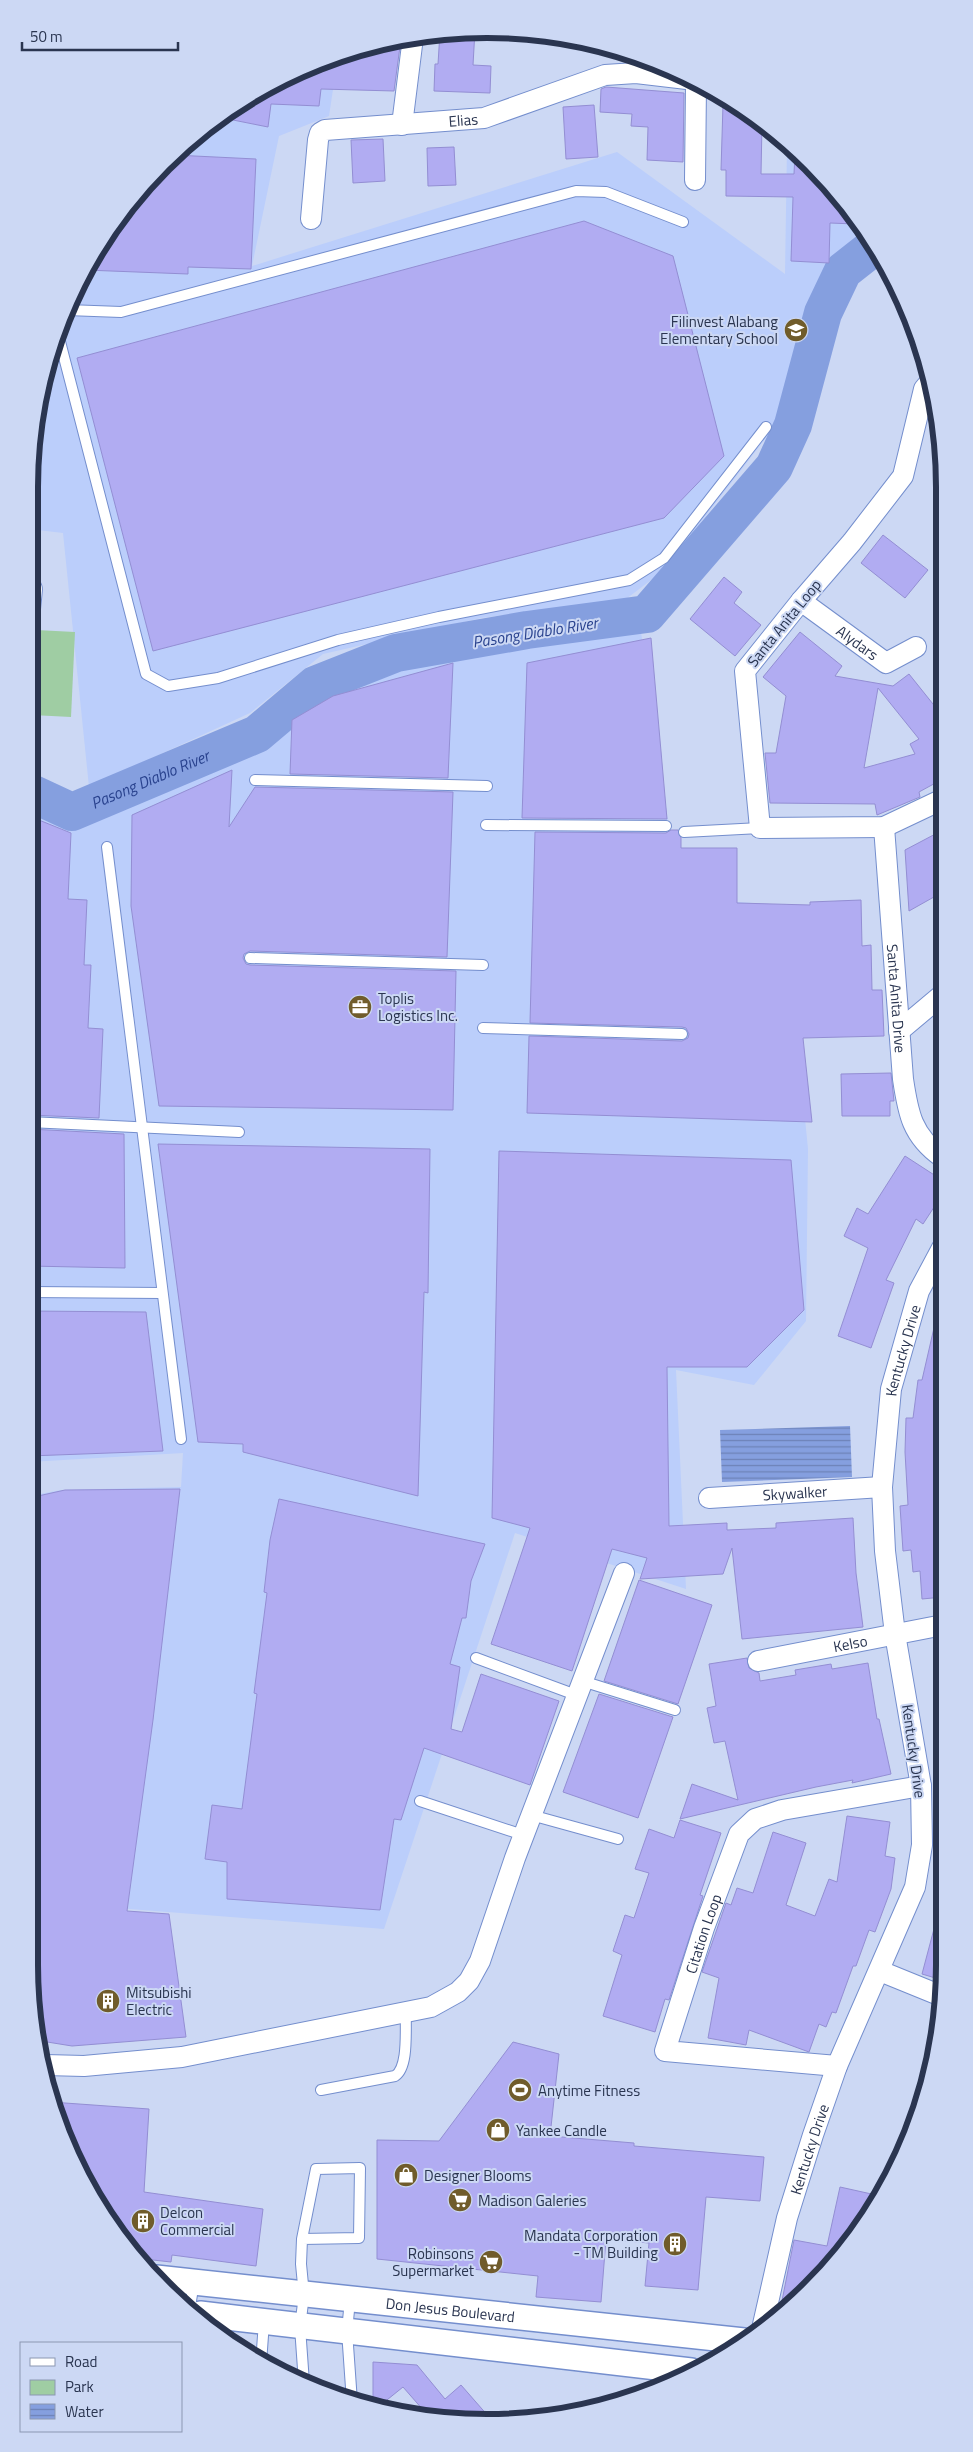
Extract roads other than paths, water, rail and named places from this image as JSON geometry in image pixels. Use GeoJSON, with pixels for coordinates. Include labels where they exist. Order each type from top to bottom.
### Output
{"type":"FeatureCollection","features":[{"type":"Feature","properties":{"kind":"street"},"geometry":{"type":"LineString","coordinates":[[402,125],[412,44]]}},
{"type":"Feature","properties":{"kind":"street","name":"Elias"},"geometry":{"type":"LineString","coordinates":[[311,219],[320,132],[325,130],[484,118],[605,75],[636,73],[671,78]]}},
{"type":"Feature","properties":{"kind":"street"},"geometry":{"type":"LineString","coordinates":[[695,180],[696,90]]}},
{"type":"Feature","properties":{"kind":"street","name":"Santa Anita Loop"},"geometry":{"type":"LineString","coordinates":[[760,828],[745,671],[801,601],[852,542],[903,476],[924,388]]}},
{"type":"Feature","properties":{"kind":"street","name":"Alydars"},"geometry":{"type":"LineString","coordinates":[[801,601],[886,663],[916,647]]}},
{"type":"Feature","properties":{"kind":"street"},"geometry":{"type":"LineString","coordinates":[[760,828],[884,827],[936,802]]}},
{"type":"Feature","properties":{"kind":"street","name":"Santa Anita Drive"},"geometry":{"type":"LineString","coordinates":[[884,827],[899,1031],[908,1113],[926,1146],[936,1154]]}},
{"type":"Feature","properties":{"kind":"street"},"geometry":{"type":"LineString","coordinates":[[899,1031],[936,1000]]}},
{"type":"Feature","properties":{"kind":"street","name":"Kentucky Drive"},"geometry":{"type":"LineString","coordinates":[[764,2318],[787,2218],[838,2066],[915,1887],[922,1845],[921,1786],[895,1634],[885,1551],[882,1487],[891,1389],[919,1291],[936,1259]]}},
{"type":"Feature","properties":{"kind":"street","name":"Skywalker"},"geometry":{"type":"LineString","coordinates":[[709,1498],[882,1487]]}},
{"type":"Feature","properties":{"kind":"street"},"geometry":{"type":"LineString","coordinates":[[49,2064],[84,2066],[182,2057],[432,2007],[458,1992],[469,1981],[480,1961],[523,1835],[624,1572]]}},
{"type":"Feature","properties":{"kind":"street","name":"Kelso"},"geometry":{"type":"LineString","coordinates":[[758,1660],[936,1626]]}},
{"type":"Feature","properties":{"kind":"street","name":"Citation Loop"},"geometry":{"type":"LineString","coordinates":[[838,2066],[665,2051],[704,1928],[739,1834],[755,1820],[782,1810],[921,1786]]}},
{"type":"Feature","properties":{"kind":"street"},"geometry":{"type":"LineString","coordinates":[[880,1971],[935,1993]]}},
{"type":"Feature","properties":{"kind":"street","name":"Don Jesus Boulevard"},"geometry":{"type":"LineString","coordinates":[[165,2279],[734,2340]]}},
{"type":"Feature","properties":{"kind":"street"},"geometry":{"type":"LineString","coordinates":[[204,2314],[681,2370]]}},
{"type":"Feature","properties":{"kind":"lane"},"geometry":{"type":"LineString","coordinates":[[74,310],[121,312],[576,191],[606,192],[683,222]]}},
{"type":"Feature","properties":{"kind":"lane"},"geometry":{"type":"LineString","coordinates":[[61,344],[146,674],[168,686],[218,678],[338,640],[439,617],[629,580],[664,558],[766,427]]}},
{"type":"Feature","properties":{"kind":"lane"},"geometry":{"type":"LineString","coordinates":[[255,780],[487,786]]}},
{"type":"Feature","properties":{"kind":"lane"},"geometry":{"type":"LineString","coordinates":[[486,825],[666,826]]}},
{"type":"Feature","properties":{"kind":"lane"},"geometry":{"type":"LineString","coordinates":[[684,832],[760,828]]}},
{"type":"Feature","properties":{"kind":"lane"},"geometry":{"type":"LineString","coordinates":[[107,847],[140,1127],[181,1438]]}},
{"type":"Feature","properties":{"kind":"lane"},"geometry":{"type":"LineString","coordinates":[[250,958],[483,965]]}},
{"type":"Feature","properties":{"kind":"lane"},"geometry":{"type":"LineString","coordinates":[[482,1028],[682,1034]]}},
{"type":"Feature","properties":{"kind":"lane"},"geometry":{"type":"LineString","coordinates":[[38,1122],[239,1132]]}},
{"type":"Feature","properties":{"kind":"lane"},"geometry":{"type":"LineString","coordinates":[[38,1292],[162,1293]]}},
{"type":"Feature","properties":{"kind":"lane"},"geometry":{"type":"LineString","coordinates":[[476,1658],[579,1688],[675,1710]]}},
{"type":"Feature","properties":{"kind":"lane"},"geometry":{"type":"LineString","coordinates":[[420,1801],[523,1835]]}},
{"type":"Feature","properties":{"kind":"lane"},"geometry":{"type":"LineString","coordinates":[[531,1815],[618,1839]]}},
{"type":"Feature","properties":{"kind":"lane"},"geometry":{"type":"LineString","coordinates":[[322,2090],[395,2076],[401,2072],[404,2060],[406,2013]]}},
{"type":"Feature","properties":{"kind":"lane"},"geometry":{"type":"LineString","coordinates":[[302,2238],[359,2238],[360,2168],[316,2169],[302,2238],[300,2264],[304,2295],[300,2327],[303,2375]]}},
{"type":"Feature","properties":{"kind":"lane"},"geometry":{"type":"LineString","coordinates":[[191,2303],[194,2282]]}},
{"type":"Feature","properties":{"kind":"lane"},"geometry":{"type":"LineString","coordinates":[[350,2300],[347,2331],[351,2394]]}},
{"type":"Feature","properties":{"kind":"lane"},"geometry":{"type":"LineString","coordinates":[[262,2354],[264,2322]]}},
{"type":"Feature","properties":{"kind":"water"},"geometry":{"type":"Polygon","coordinates":[[[850,1426],[852,1477],[722,1482],[720,1430],[850,1426]]]}},
{"type":"Feature","properties":{"kind":"waterway","name":"Pasong Diablo River"},"geometry":{"type":"LineString","coordinates":[[38,796],[72,812],[257,734],[315,685],[396,653],[527,630],[647,614],[774,467],[793,425],[823,313],[843,271],[868,251]]}},
{"type":"Feature","properties":{"kind":"place","name":"Filinvest Alabang Elementary School"},"geometry":{"type":"Point","coordinates":[796,330]}},
{"type":"Feature","properties":{"kind":"place","name":"Toplis Logistics Inc."},"geometry":{"type":"Point","coordinates":[360,1007]}},
{"type":"Feature","properties":{"kind":"place","name":"Mitsubishi Electric"},"geometry":{"type":"Point","coordinates":[108,2001]}},
{"type":"Feature","properties":{"kind":"place","name":"Anytime Fitness"},"geometry":{"type":"Point","coordinates":[520,2090]}},
{"type":"Feature","properties":{"kind":"place","name":"Yankee Candle"},"geometry":{"type":"Point","coordinates":[498,2130]}},
{"type":"Feature","properties":{"kind":"place","name":"Designer Blooms"},"geometry":{"type":"Point","coordinates":[406,2175]}},
{"type":"Feature","properties":{"kind":"place","name":"Madison Galeries"},"geometry":{"type":"Point","coordinates":[460,2200]}},
{"type":"Feature","properties":{"kind":"place","name":"Delcon Commercial"},"geometry":{"type":"Point","coordinates":[143,2221]}},
{"type":"Feature","properties":{"kind":"place","name":"Mandata Corporation - TM Building"},"geometry":{"type":"Point","coordinates":[675,2244]}},
{"type":"Feature","properties":{"kind":"place","name":"Robinsons Supermarket"},"geometry":{"type":"Point","coordinates":[491,2262]}}]}
